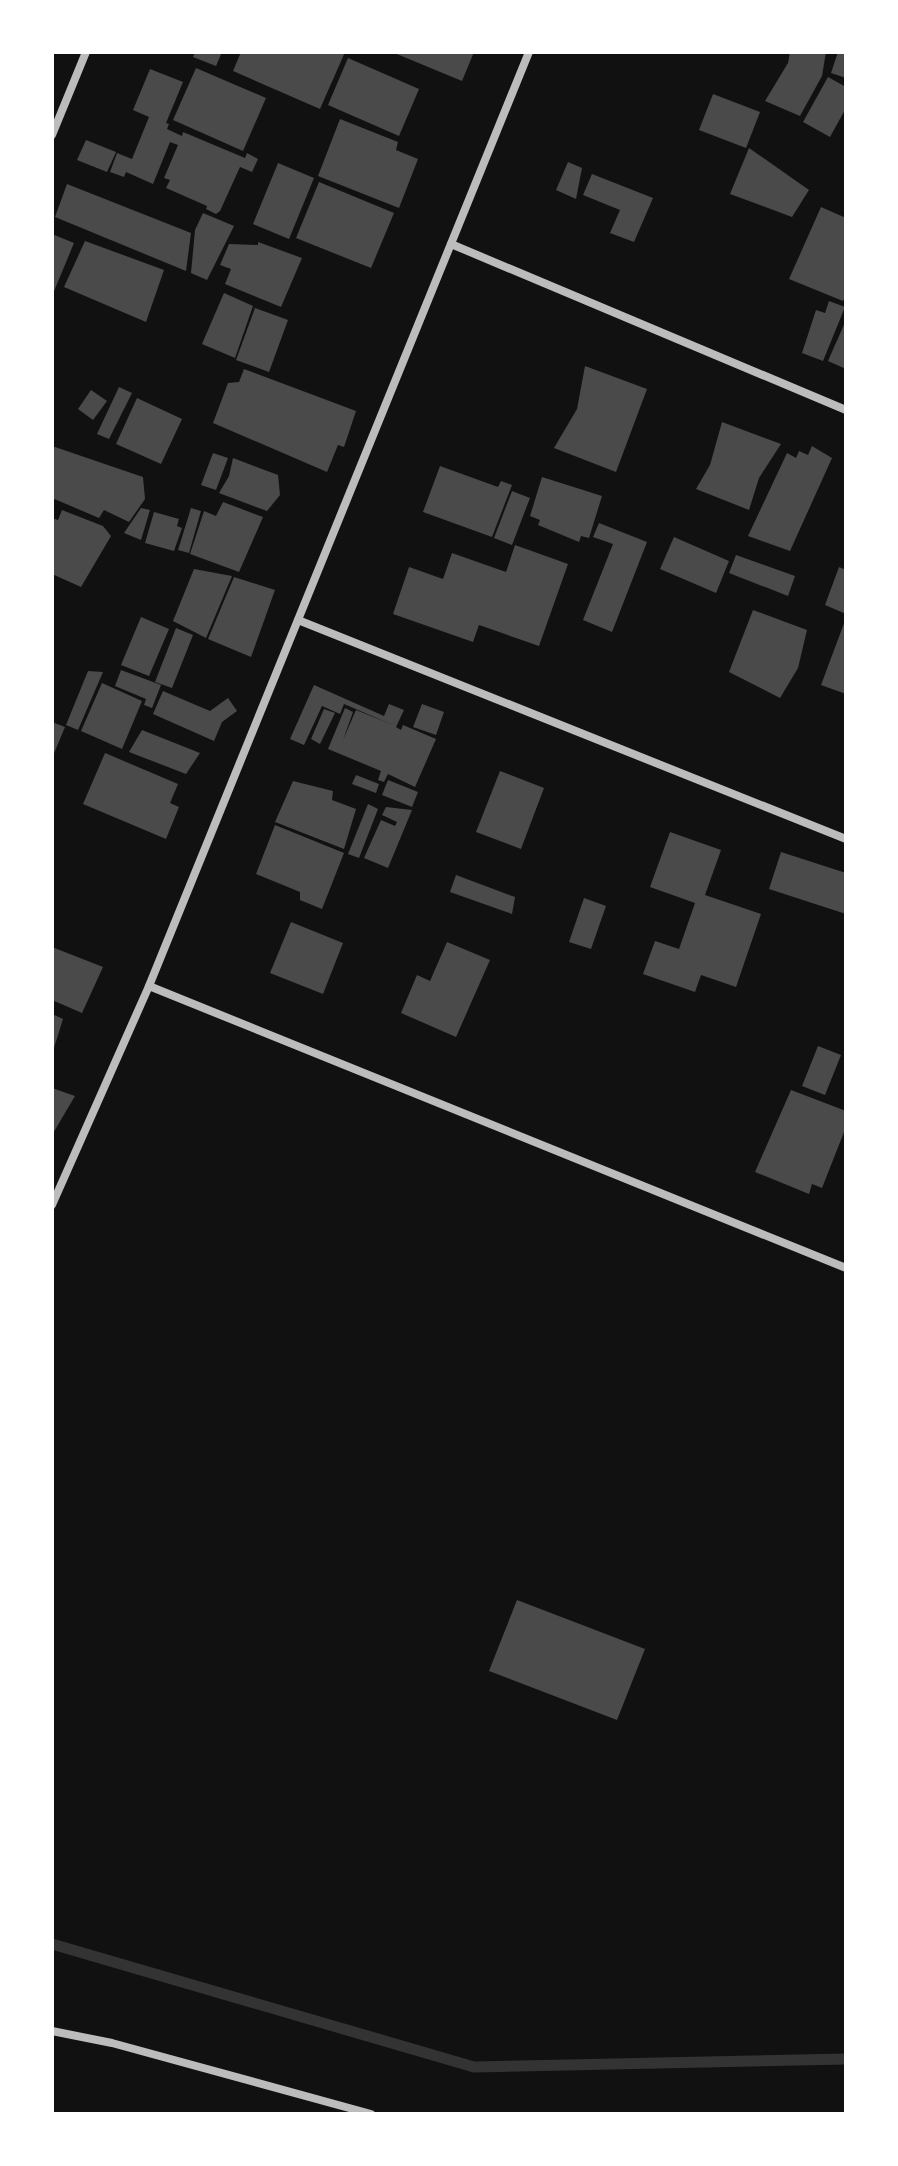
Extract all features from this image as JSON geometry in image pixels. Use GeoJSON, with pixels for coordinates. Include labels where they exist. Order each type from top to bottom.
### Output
{"type":"FeatureCollection","features":[{"type":"Feature","properties":{"kind":"street"},"geometry":{"type":"LineString","coordinates":[[52,135],[86,52]]}},
{"type":"Feature","properties":{"kind":"street"},"geometry":{"type":"LineString","coordinates":[[52,1205],[149,986],[529,52]]}},
{"type":"Feature","properties":{"kind":"street"},"geometry":{"type":"LineString","coordinates":[[451,244],[846,410]]}},
{"type":"Feature","properties":{"kind":"street"},"geometry":{"type":"LineString","coordinates":[[298,620],[846,839]]}},
{"type":"Feature","properties":{"kind":"street"},"geometry":{"type":"LineString","coordinates":[[149,986],[846,1268]]}},
{"type":"Feature","properties":{"kind":"street"},"geometry":{"type":"LineString","coordinates":[[52,2031],[112,2043],[371,2114]]}},
{"type":"Feature","properties":{"kind":"building"},"geometry":{"type":"Polygon","coordinates":[[[195,52],[222,52],[216,66],[193,57],[195,52]]]}},
{"type":"Feature","properties":{"kind":"building"},"geometry":{"type":"Polygon","coordinates":[[[241,52],[345,52],[320,109],[233,71],[241,52]]]}},
{"type":"Feature","properties":{"kind":"building"},"geometry":{"type":"Polygon","coordinates":[[[392,52],[474,52],[462,81],[392,52]]]}},
{"type":"Feature","properties":{"kind":"building"},"geometry":{"type":"Polygon","coordinates":[[[790,52],[826,52],[822,76],[800,116],[765,101],[788,63],[790,52]]]}},
{"type":"Feature","properties":{"kind":"building"},"geometry":{"type":"Polygon","coordinates":[[[838,52],[846,52],[846,78],[831,73],[838,52]]]}},
{"type":"Feature","properties":{"kind":"building"},"geometry":{"type":"Polygon","coordinates":[[[348,58],[419,89],[399,136],[328,105],[348,58]]]}},
{"type":"Feature","properties":{"kind":"building"},"geometry":{"type":"Polygon","coordinates":[[[196,68],[266,98],[243,151],[173,120],[196,68]]]}},
{"type":"Feature","properties":{"kind":"building"},"geometry":{"type":"Polygon","coordinates":[[[150,69],[183,82],[166,123],[169,124],[167,129],[182,136],[183,132],[245,158],[247,153],[258,159],[252,172],[240,167],[216,214],[206,209],[207,206],[166,188],[170,180],[164,178],[178,145],[170,142],[153,184],[126,172],[124,177],[110,172],[117,153],[132,159],[149,117],[133,110],[150,69]]]}},
{"type":"Feature","properties":{"kind":"building"},"geometry":{"type":"Polygon","coordinates":[[[828,77],[846,87],[846,108],[830,137],[803,122],[828,77]]]}},
{"type":"Feature","properties":{"kind":"building"},"geometry":{"type":"Polygon","coordinates":[[[713,94],[760,112],[746,148],[699,130],[713,94]]]}},
{"type":"Feature","properties":{"kind":"building"},"geometry":{"type":"Polygon","coordinates":[[[340,119],[398,142],[396,150],[418,159],[399,208],[318,176],[340,119]]]}},
{"type":"Feature","properties":{"kind":"building"},"geometry":{"type":"Polygon","coordinates":[[[86,140],[116,152],[107,172],[77,160],[86,140]]]}},
{"type":"Feature","properties":{"kind":"building"},"geometry":{"type":"Polygon","coordinates":[[[749,148],[809,190],[792,217],[730,194],[749,148]]]}},
{"type":"Feature","properties":{"kind":"building"},"geometry":{"type":"Polygon","coordinates":[[[568,162],[582,168],[576,199],[556,190],[568,162]]]}},
{"type":"Feature","properties":{"kind":"building"},"geometry":{"type":"Polygon","coordinates":[[[278,163],[314,178],[289,239],[253,224],[278,163]]]}},
{"type":"Feature","properties":{"kind":"building"},"geometry":{"type":"Polygon","coordinates":[[[592,174],[653,198],[634,242],[610,233],[620,210],[583,195],[592,174]]]}},
{"type":"Feature","properties":{"kind":"building"},"geometry":{"type":"Polygon","coordinates":[[[319,182],[394,213],[371,268],[296,238],[319,182]]]}},
{"type":"Feature","properties":{"kind":"building"},"geometry":{"type":"Polygon","coordinates":[[[67,184],[191,233],[186,271],[55,217],[67,184]]]}},
{"type":"Feature","properties":{"kind":"building"},"geometry":{"type":"Polygon","coordinates":[[[821,207],[846,218],[846,295],[843,301],[789,279],[821,207]]]}},
{"type":"Feature","properties":{"kind":"building"},"geometry":{"type":"Polygon","coordinates":[[[203,213],[234,226],[207,280],[191,273],[195,230],[203,213]]]}},
{"type":"Feature","properties":{"kind":"building"},"geometry":{"type":"Polygon","coordinates":[[[52,234],[74,243],[52,296],[52,234]]]}},
{"type":"Feature","properties":{"kind":"building"},"geometry":{"type":"Polygon","coordinates":[[[85,241],[164,270],[146,322],[64,287],[85,241]]]}},
{"type":"Feature","properties":{"kind":"building"},"geometry":{"type":"Polygon","coordinates":[[[258,242],[302,258],[281,307],[225,284],[231,269],[220,265],[229,244],[258,245],[258,242]]]}},
{"type":"Feature","properties":{"kind":"building"},"geometry":{"type":"Polygon","coordinates":[[[224,293],[253,306],[235,358],[202,344],[224,293]]]}},
{"type":"Feature","properties":{"kind":"building"},"geometry":{"type":"Polygon","coordinates":[[[829,301],[845,307],[823,361],[802,353],[816,310],[825,313],[829,301]]]}},
{"type":"Feature","properties":{"kind":"building"},"geometry":{"type":"Polygon","coordinates":[[[255,308],[288,320],[269,372],[236,360],[255,308]]]}},
{"type":"Feature","properties":{"kind":"building"},"geometry":{"type":"Polygon","coordinates":[[[846,320],[846,369],[828,361],[846,320]]]}},
{"type":"Feature","properties":{"kind":"building"},"geometry":{"type":"Polygon","coordinates":[[[585,366],[647,389],[616,472],[554,448],[577,409],[585,366]]]}},
{"type":"Feature","properties":{"kind":"building"},"geometry":{"type":"Polygon","coordinates":[[[244,369],[356,411],[344,447],[338,445],[327,472],[213,423],[228,383],[239,382],[244,369]]]}},
{"type":"Feature","properties":{"kind":"building"},"geometry":{"type":"Polygon","coordinates":[[[119,387],[132,393],[109,439],[97,434],[119,387]]]}},
{"type":"Feature","properties":{"kind":"building"},"geometry":{"type":"Polygon","coordinates":[[[91,390],[107,401],[93,420],[78,409],[91,390]]]}},
{"type":"Feature","properties":{"kind":"building"},"geometry":{"type":"Polygon","coordinates":[[[137,398],[182,419],[161,464],[116,444],[137,398]]]}},
{"type":"Feature","properties":{"kind":"building"},"geometry":{"type":"Polygon","coordinates":[[[722,422],[781,444],[759,478],[749,510],[696,489],[710,465],[722,422]]]}},
{"type":"Feature","properties":{"kind":"building"},"geometry":{"type":"Polygon","coordinates":[[[52,446],[143,477],[145,499],[129,522],[104,510],[99,518],[52,498],[52,446]]]}},
{"type":"Feature","properties":{"kind":"building"},"geometry":{"type":"Polygon","coordinates":[[[812,446],[832,458],[790,551],[748,536],[787,453],[796,458],[799,451],[808,455],[812,446]]]}},
{"type":"Feature","properties":{"kind":"building"},"geometry":{"type":"Polygon","coordinates":[[[213,453],[228,458],[216,490],[201,485],[213,453]]]}},
{"type":"Feature","properties":{"kind":"building"},"geometry":{"type":"Polygon","coordinates":[[[233,458],[278,475],[280,495],[267,511],[219,493],[229,476],[233,458]]]}},
{"type":"Feature","properties":{"kind":"building"},"geometry":{"type":"Polygon","coordinates":[[[440,466],[498,487],[501,481],[512,485],[492,537],[423,512],[440,466]]]}},
{"type":"Feature","properties":{"kind":"building"},"geometry":{"type":"Polygon","coordinates":[[[542,477],[602,496],[589,538],[581,536],[579,542],[538,525],[540,520],[530,516],[542,477]]]}},
{"type":"Feature","properties":{"kind":"building"},"geometry":{"type":"Polygon","coordinates":[[[512,491],[530,498],[512,545],[494,538],[512,491]]]}},
{"type":"Feature","properties":{"kind":"building"},"geometry":{"type":"Polygon","coordinates":[[[223,502],[263,517],[239,572],[190,554],[204,511],[216,516],[223,502]]]}},
{"type":"Feature","properties":{"kind":"building"},"geometry":{"type":"Polygon","coordinates":[[[141,508],[150,510],[141,540],[124,533],[141,508]]]}},
{"type":"Feature","properties":{"kind":"building"},"geometry":{"type":"Polygon","coordinates":[[[191,508],[201,511],[189,553],[178,550],[191,508]]]}},
{"type":"Feature","properties":{"kind":"building"},"geometry":{"type":"Polygon","coordinates":[[[62,510],[103,526],[111,536],[81,587],[52,574],[52,518],[58,520],[62,510]]]}},
{"type":"Feature","properties":{"kind":"building"},"geometry":{"type":"Polygon","coordinates":[[[154,512],[179,519],[177,526],[182,528],[174,551],[145,543],[154,512]]]}},
{"type":"Feature","properties":{"kind":"building"},"geometry":{"type":"Polygon","coordinates":[[[599,523],[647,542],[612,632],[583,620],[613,544],[593,537],[599,523]]]}},
{"type":"Feature","properties":{"kind":"building"},"geometry":{"type":"Polygon","coordinates":[[[674,537],[729,561],[716,593],[660,569],[674,537]]]}},
{"type":"Feature","properties":{"kind":"building"},"geometry":{"type":"Polygon","coordinates":[[[515,545],[568,564],[539,646],[479,625],[473,642],[393,614],[409,567],[443,579],[452,553],[506,572],[515,545]]]}},
{"type":"Feature","properties":{"kind":"building"},"geometry":{"type":"Polygon","coordinates":[[[736,555],[795,576],[788,596],[729,573],[736,555]]]}},
{"type":"Feature","properties":{"kind":"building"},"geometry":{"type":"Polygon","coordinates":[[[839,567],[846,570],[846,614],[825,605],[839,567]]]}},
{"type":"Feature","properties":{"kind":"building"},"geometry":{"type":"Polygon","coordinates":[[[194,569],[232,576],[206,638],[173,621],[194,569]]]}},
{"type":"Feature","properties":{"kind":"building"},"geometry":{"type":"Polygon","coordinates":[[[234,577],[275,590],[251,657],[208,639],[234,577]]]}},
{"type":"Feature","properties":{"kind":"building"},"geometry":{"type":"Polygon","coordinates":[[[753,610],[807,630],[798,668],[780,698],[729,672],[753,610]]]}},
{"type":"Feature","properties":{"kind":"building"},"geometry":{"type":"Polygon","coordinates":[[[141,617],[169,629],[149,676],[121,665],[141,617]]]}},
{"type":"Feature","properties":{"kind":"building"},"geometry":{"type":"Polygon","coordinates":[[[846,618],[846,694],[821,685],[846,618]]]}},
{"type":"Feature","properties":{"kind":"building"},"geometry":{"type":"Polygon","coordinates":[[[176,628],[193,635],[172,688],[155,682],[176,628]]]}},
{"type":"Feature","properties":{"kind":"building"},"geometry":{"type":"Polygon","coordinates":[[[121,670],[161,685],[152,708],[144,705],[146,699],[115,686],[121,670]]]}},
{"type":"Feature","properties":{"kind":"building"},"geometry":{"type":"Polygon","coordinates":[[[88,671],[103,672],[78,730],[66,725],[88,671]]]}},
{"type":"Feature","properties":{"kind":"building"},"geometry":{"type":"Polygon","coordinates":[[[102,683],[142,701],[122,749],[81,731],[102,683]]]}},
{"type":"Feature","properties":{"kind":"building"},"geometry":{"type":"Polygon","coordinates":[[[314,685],[384,716],[389,704],[404,710],[396,727],[401,730],[403,725],[436,739],[415,787],[388,774],[384,782],[378,780],[381,771],[328,749],[345,708],[353,712],[343,740],[356,710],[393,725],[344,704],[340,714],[322,706],[304,745],[290,739],[314,685]]]}},
{"type":"Feature","properties":{"kind":"building"},"geometry":{"type":"Polygon","coordinates":[[[163,691],[210,711],[228,698],[237,711],[222,722],[214,741],[153,714],[163,691]]]}},
{"type":"Feature","properties":{"kind":"building"},"geometry":{"type":"Polygon","coordinates":[[[422,704],[444,712],[436,735],[413,727],[422,704]]]}},
{"type":"Feature","properties":{"kind":"building"},"geometry":{"type":"Polygon","coordinates":[[[324,709],[335,713],[320,744],[311,739],[324,709]]]}},
{"type":"Feature","properties":{"kind":"building"},"geometry":{"type":"Polygon","coordinates":[[[52,722],[65,727],[52,758],[52,722]]]}},
{"type":"Feature","properties":{"kind":"building"},"geometry":{"type":"Polygon","coordinates":[[[142,730],[200,753],[186,774],[129,752],[142,730]]]}},
{"type":"Feature","properties":{"kind":"building"},"geometry":{"type":"Polygon","coordinates":[[[105,753],[178,784],[170,803],[179,807],[166,839],[83,804],[105,753]]]}},
{"type":"Feature","properties":{"kind":"building"},"geometry":{"type":"Polygon","coordinates":[[[500,771],[544,788],[521,849],[476,832],[500,771]]]}},
{"type":"Feature","properties":{"kind":"building"},"geometry":{"type":"Polygon","coordinates":[[[356,775],[379,784],[376,793],[352,784],[356,775]]]}},
{"type":"Feature","properties":{"kind":"building"},"geometry":{"type":"Polygon","coordinates":[[[388,780],[418,792],[412,807],[382,795],[388,780]]]}},
{"type":"Feature","properties":{"kind":"building"},"geometry":{"type":"Polygon","coordinates":[[[293,781],[333,791],[332,800],[356,809],[344,849],[275,822],[293,781]]]}},
{"type":"Feature","properties":{"kind":"building"},"geometry":{"type":"Polygon","coordinates":[[[368,804],[378,809],[359,858],[348,854],[368,804]]]}},
{"type":"Feature","properties":{"kind":"building"},"geometry":{"type":"Polygon","coordinates":[[[386,807],[412,810],[388,868],[364,858],[381,820],[395,826],[397,822],[382,815],[386,807]]]}},
{"type":"Feature","properties":{"kind":"building"},"geometry":{"type":"Polygon","coordinates":[[[275,825],[344,853],[322,909],[300,900],[300,892],[256,874],[275,825]]]}},
{"type":"Feature","properties":{"kind":"building"},"geometry":{"type":"Polygon","coordinates":[[[670,832],[721,850],[705,895],[761,914],[736,987],[701,975],[695,992],[643,974],[655,941],[679,949],[695,903],[650,887],[670,832]]]}},
{"type":"Feature","properties":{"kind":"building"},"geometry":{"type":"Polygon","coordinates":[[[781,852],[846,873],[846,914],[769,889],[781,852]]]}},
{"type":"Feature","properties":{"kind":"building"},"geometry":{"type":"Polygon","coordinates":[[[456,875],[515,897],[512,914],[450,892],[456,875]]]}},
{"type":"Feature","properties":{"kind":"building"},"geometry":{"type":"Polygon","coordinates":[[[584,898],[606,906],[591,949],[569,942],[584,898]]]}},
{"type":"Feature","properties":{"kind":"building"},"geometry":{"type":"Polygon","coordinates":[[[291,922],[343,943],[323,994],[270,973],[291,922]]]}},
{"type":"Feature","properties":{"kind":"building"},"geometry":{"type":"Polygon","coordinates":[[[447,942],[490,960],[456,1037],[401,1013],[417,975],[430,981],[447,942]]]}},
{"type":"Feature","properties":{"kind":"building"},"geometry":{"type":"Polygon","coordinates":[[[52,947],[103,967],[82,1013],[52,1000],[52,947]]]}},
{"type":"Feature","properties":{"kind":"building"},"geometry":{"type":"Polygon","coordinates":[[[52,1014],[63,1019],[53,1051],[52,1051],[52,1014]]]}},
{"type":"Feature","properties":{"kind":"building"},"geometry":{"type":"Polygon","coordinates":[[[818,1046],[841,1055],[825,1095],[802,1086],[818,1046]]]}},
{"type":"Feature","properties":{"kind":"building"},"geometry":{"type":"Polygon","coordinates":[[[52,1088],[75,1096],[52,1135],[52,1088]]]}},
{"type":"Feature","properties":{"kind":"building"},"geometry":{"type":"Polygon","coordinates":[[[791,1090],[846,1111],[846,1127],[822,1188],[812,1184],[809,1194],[755,1172],[791,1090]]]}},
{"type":"Feature","properties":{"kind":"building"},"geometry":{"type":"Polygon","coordinates":[[[517,1600],[645,1649],[617,1720],[489,1671],[517,1600]]]}},
{"type":"Feature","properties":{"kind":"waterway"},"geometry":{"type":"LineString","coordinates":[[52,1944],[474,2067],[846,2059]]}}]}
